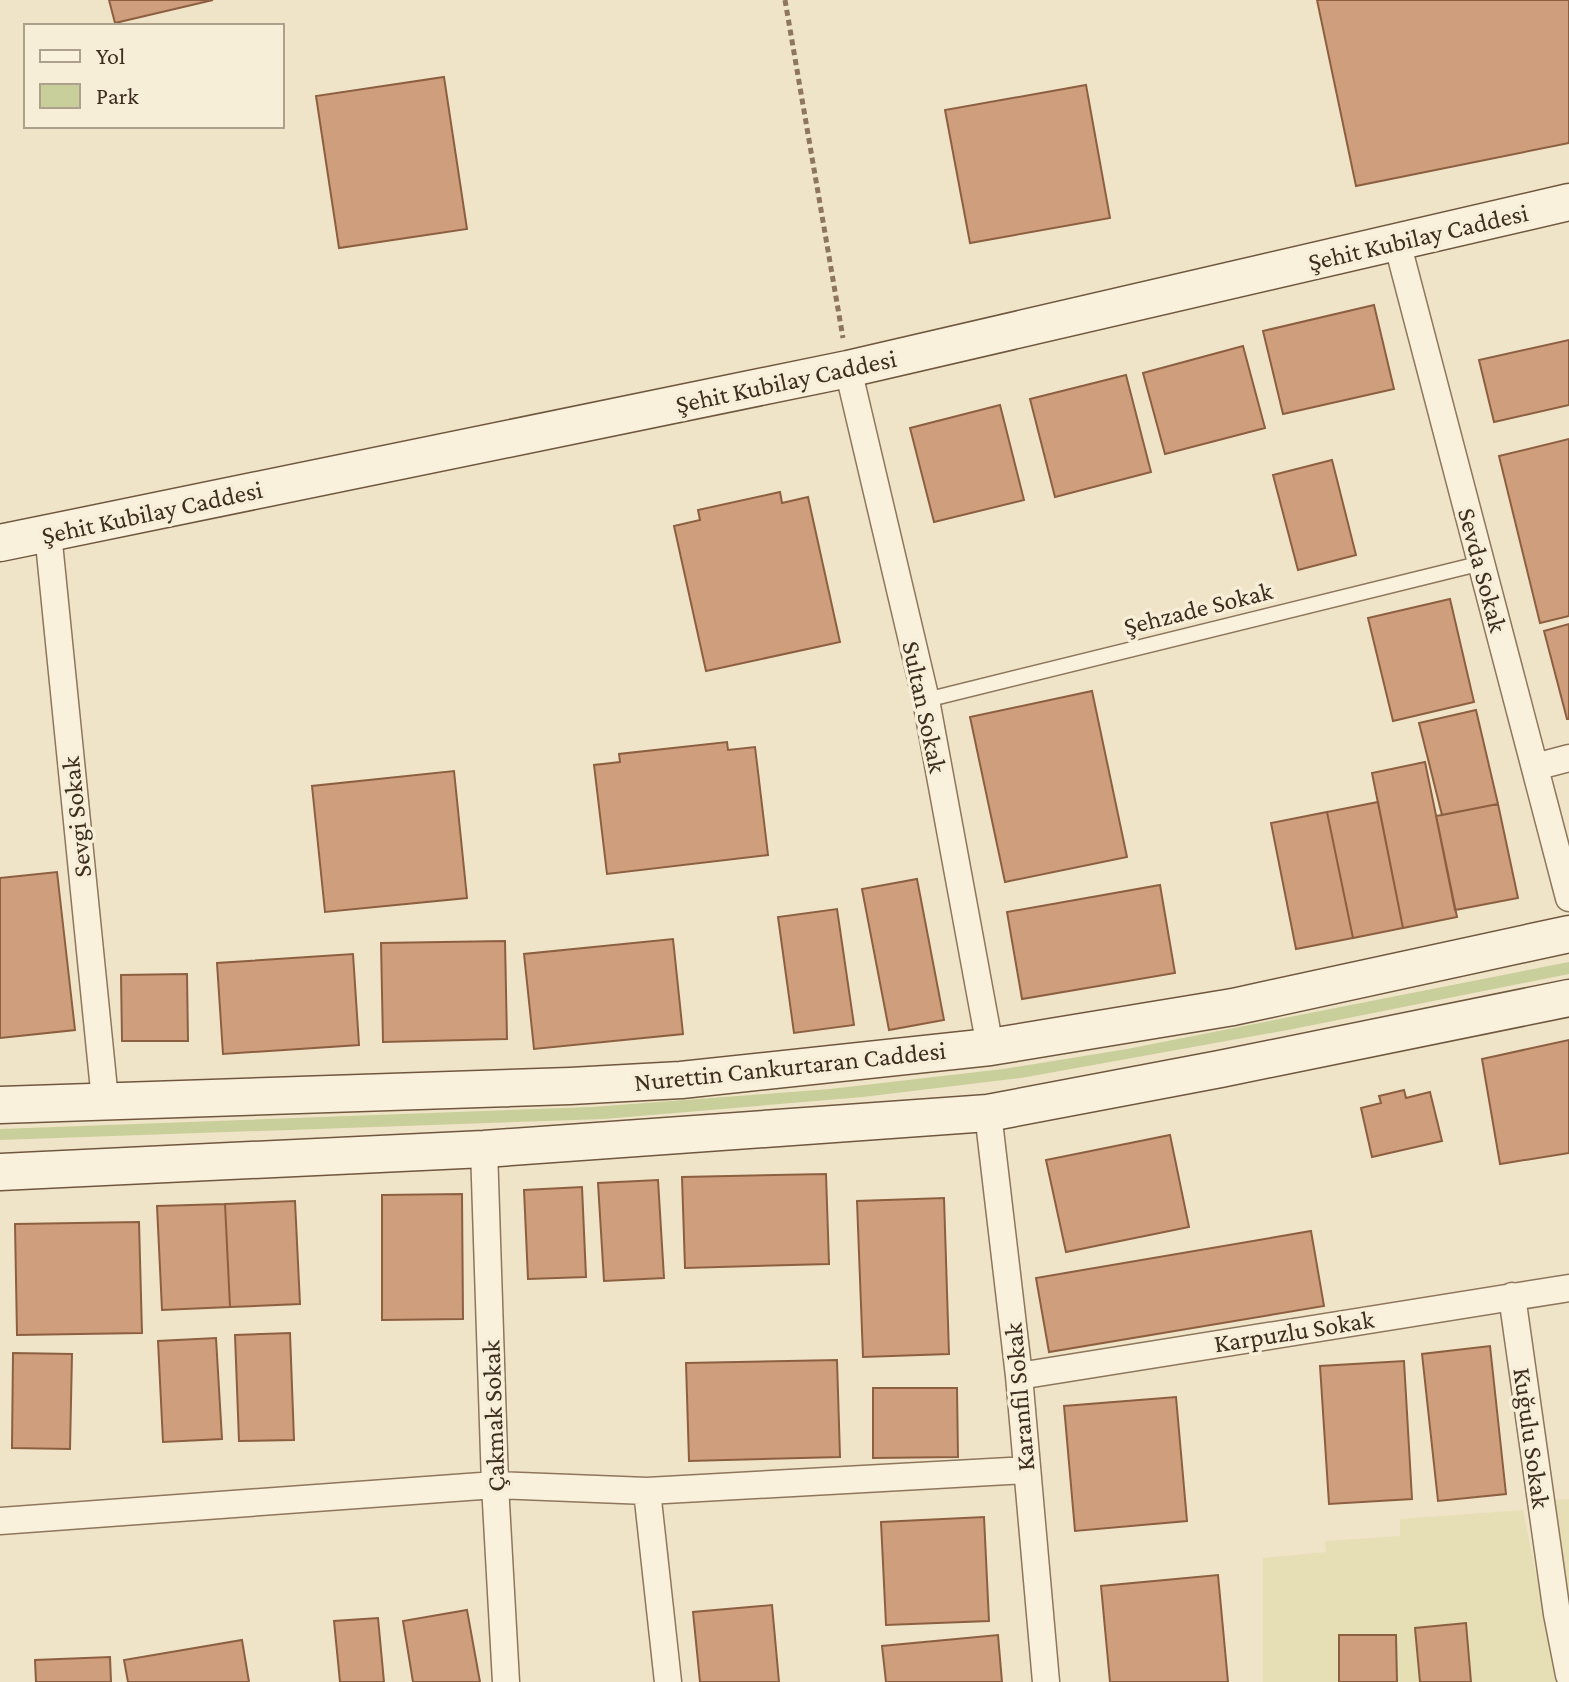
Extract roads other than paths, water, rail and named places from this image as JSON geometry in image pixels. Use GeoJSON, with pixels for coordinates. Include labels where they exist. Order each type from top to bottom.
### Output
{"type":"FeatureCollection","features":[{"type":"Feature","properties":{"kind":"street","name":"Şehit Kubilay Caddesi"},"geometry":{"type":"LineString","coordinates":[[0,543],[848,369],[1569,202]]}},
{"type":"Feature","properties":{"kind":"street","name":"Sevda Sokak"},"geometry":{"type":"LineString","coordinates":[[1397,242],[1569,898]]}},
{"type":"Feature","properties":{"kind":"street","name":"Sultan Sokak"},"geometry":{"type":"LineString","coordinates":[[848,369],[926,700],[990,1047]]}},
{"type":"Feature","properties":{"kind":"street","name":"Sevgi Sokak"},"geometry":{"type":"LineString","coordinates":[[48,533],[105,1100]]}},
{"type":"Feature","properties":{"kind":"street"},"geometry":{"type":"LineString","coordinates":[[1535,767],[1569,758]]}},
{"type":"Feature","properties":{"kind":"street","name":"Nurettin Cankurtaran Caddesi"},"geometry":{"type":"LineString","coordinates":[[0,1105],[601,1085],[681,1080],[990,1047],[1233,1007],[1569,934]]}},
{"type":"Feature","properties":{"kind":"street"},"geometry":{"type":"LineString","coordinates":[[0,1172],[484,1149],[988,1113],[1569,998]]}},
{"type":"Feature","properties":{"kind":"street","name":"Karanfil Sokak"},"geometry":{"type":"LineString","coordinates":[[988,1113],[1019,1376],[1046,1682]]}},
{"type":"Feature","properties":{"kind":"street","name":"Çakmak Sokak"},"geometry":{"type":"LineString","coordinates":[[484,1149],[495,1485],[506,1682]]}},
{"type":"Feature","properties":{"kind":"street","name":"Karpuzlu Sokak"},"geometry":{"type":"LineString","coordinates":[[1019,1376],[1569,1288]]}},
{"type":"Feature","properties":{"kind":"street","name":"Kuğulu Sokak"},"geometry":{"type":"LineString","coordinates":[[1512,1296],[1557,1614],[1569,1675]]}},
{"type":"Feature","properties":{"kind":"street"},"geometry":{"type":"LineString","coordinates":[[0,1521],[495,1485],[647,1491],[1026,1470]]}},
{"type":"Feature","properties":{"kind":"street"},"geometry":{"type":"LineString","coordinates":[[647,1491],[668,1682]]}},
{"type":"Feature","properties":{"kind":"lane","name":"Şehzade Sokak"},"geometry":{"type":"LineString","coordinates":[[926,700],[1482,563]]}}]}
